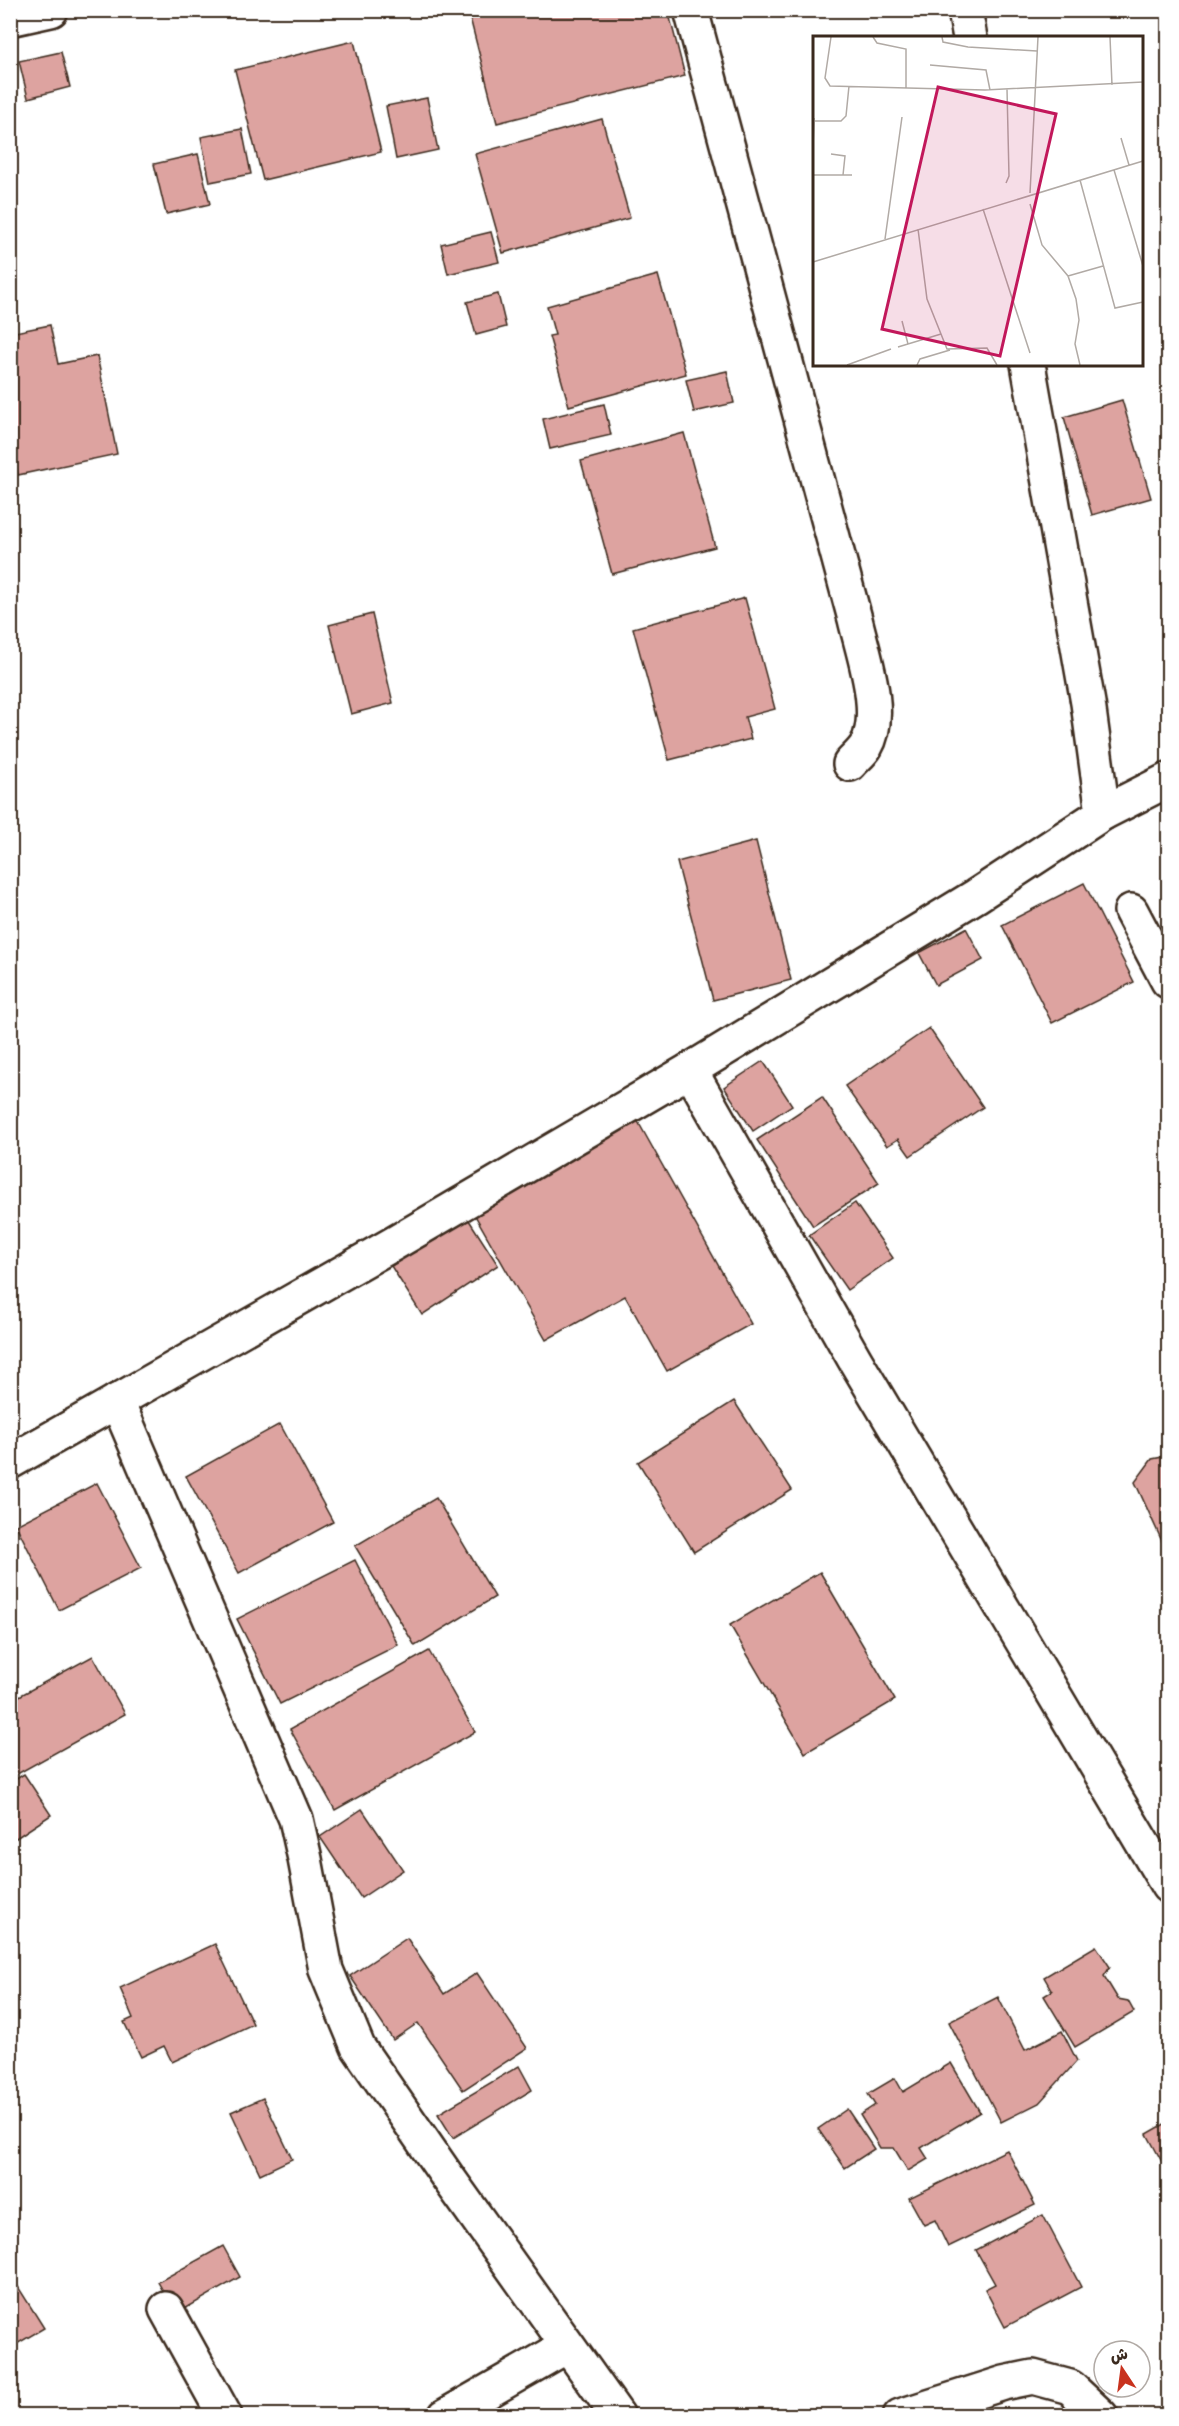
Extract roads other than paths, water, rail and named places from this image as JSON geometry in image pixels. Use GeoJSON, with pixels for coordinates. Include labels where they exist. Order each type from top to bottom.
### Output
{"type":"FeatureCollection","features":[{"type":"Feature","properties":{"kind":"street"},"geometry":{"type":"LineString","coordinates":[[10,19],[51,10]]}},
{"type":"Feature","properties":{"kind":"street"},"geometry":{"type":"LineString","coordinates":[[692,10],[855,619],[872,692],[874,722],[866,746],[850,764]]}},
{"type":"Feature","properties":{"kind":"street"},"geometry":{"type":"LineString","coordinates":[[966,10],[970,36]]}},
{"type":"Feature","properties":{"kind":"street"},"geometry":{"type":"LineString","coordinates":[[1028,366],[1088,703],[1103,813]]}},
{"type":"Feature","properties":{"kind":"street"},"geometry":{"type":"LineString","coordinates":[[10,1462],[393,1244],[690,1070],[976,896],[1103,813],[1168,780]]}},
{"type":"Feature","properties":{"kind":"street"},"geometry":{"type":"LineString","coordinates":[[1131,911],[1168,981]]}},
{"type":"Feature","properties":{"kind":"street"},"geometry":{"type":"LineString","coordinates":[[690,1070],[855,1360],[1168,1886]]}},
{"type":"Feature","properties":{"kind":"street"},"geometry":{"type":"LineString","coordinates":[[117,1401],[296,1819],[326,1970],[358,2047],[567,2346],[618,2415]]}},
{"type":"Feature","properties":{"kind":"street"},"geometry":{"type":"LineString","coordinates":[[166,2309],[225,2415]]}},
{"type":"Feature","properties":{"kind":"street"},"geometry":{"type":"LineString","coordinates":[[445,2415],[567,2346]]}},
{"type":"Feature","properties":{"kind":"street"},"geometry":{"type":"LineString","coordinates":[[900,2415],[1004,2383],[1033,2378],[1070,2386],[1101,2415]]}}]}
